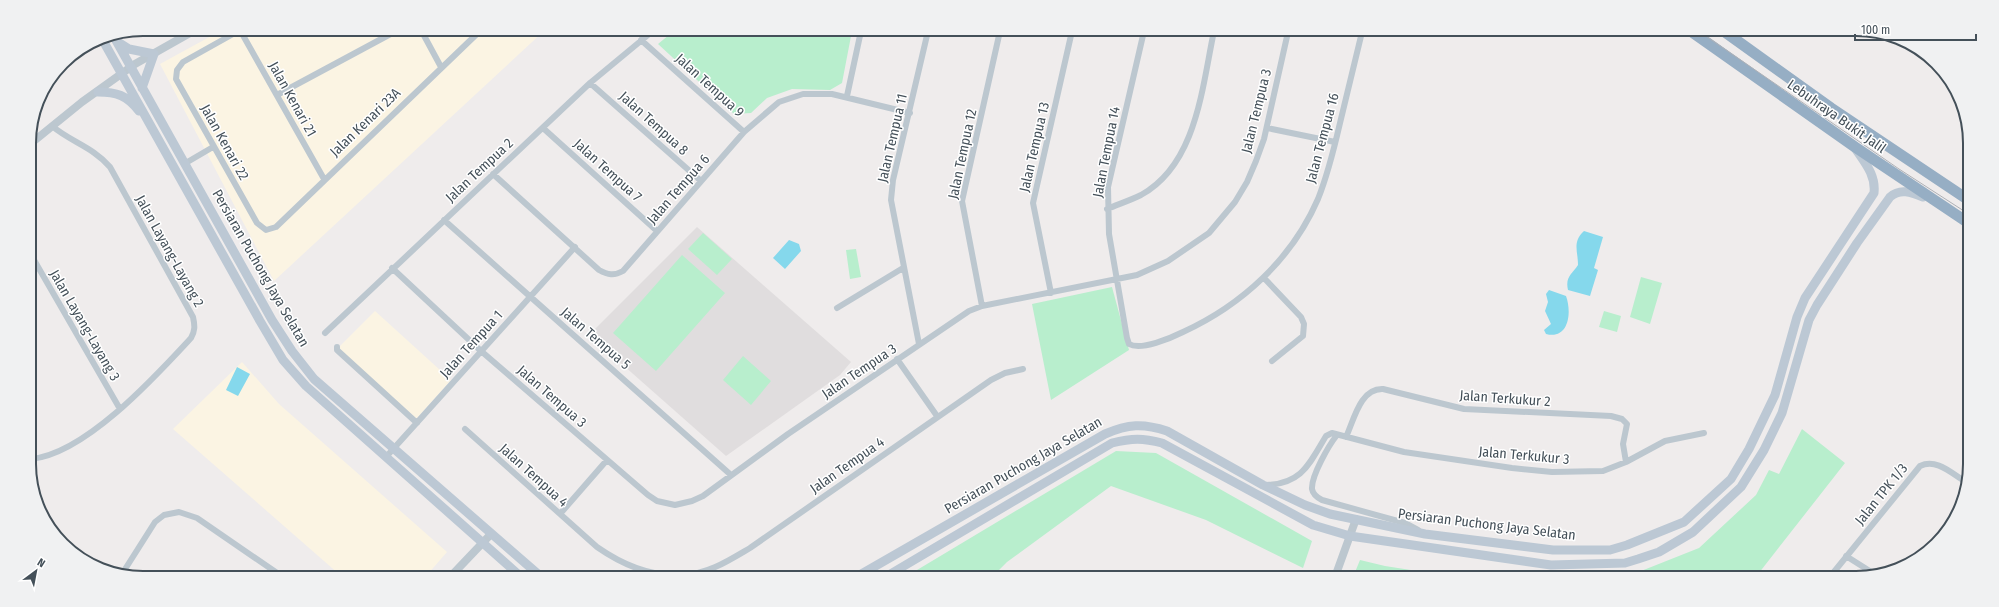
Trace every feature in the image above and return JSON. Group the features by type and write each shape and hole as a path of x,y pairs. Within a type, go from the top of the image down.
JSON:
{"highway":[{"name":"Lebuhraya Bukit Jalil","path":"1698,36 1855,147 1963,219"},
{"name":"Lebuhraya Bukit Jalil","path":"1731,36 1831,108 1963,196"}],"main road":[{"name":"Persiaran Puchong Jaya Selatan","path":"116,40 184,164 292,352 314,379 534,571"},
{"path":"117,40 129,49 154,54 142,88"},
{"name":"Persiaran Puchong Jaya Selatan","path":"105,44 283,360 306,386 482,544 514,571"},
{"path":"98,92 114,92 127,98 160,140"},
{"name":"Persiaran Puchong Jaya Selatan","path":"867,571 1098,438 1118,429 1134,425 1151,425 1167,431 1263,485 1305,506 1330,514 1425,534 1553,550 1610,550 1647,538 1684,522 1731,479 1749,449 1775,394 1797,317 1805,298 1813,283 1874,193 1875,185 1872,174 1855,147"},
{"name":"Persiaran Puchong Jaya Selatan","path":"895,571 1112,443 1130,438 1147,439 1162,443 1313,525 1350,536 1551,565 1625,563 1659,552 1693,532 1741,487 1757,460 1787,398 1809,320 1824,293 1883,204 1894,193 1904,191 1913,192 1940,205"},
{"path":"1846,236 1857,243"}],"street":[{"path":"36,139 130,67 185,36"},
{"name":"Jalan Kenari 22","path":"230,36 182,62 177,70 176,80 257,223 266,230"},
{"name":"Jalan Kenari 21","path":"244,36 324,179"},
{"path":"277,95 387,36"},
{"path":"424,36 441,67"},
{"name":"Jalan Kenari 23A","path":"266,230 276,227 474,36"},
{"name":"Jalan Tempua 2","path":"325,333 392,268 590,83 646,36"},
{"path":"847,96 860,36"},
{"name":"Jalan Tempua 11","path":"919,344 891,200 893,180 927,36"},
{"name":"Jalan Tempua 12","path":"982,306 962,201 999,36"},
{"name":"Jalan Tempua 13","path":"1051,292 1033,203 1071,36"},
{"name":"Jalan Tempua 14","path":"1117,279 1109,234 1107,209 1108,187 1143,36"},
{"path":"1107,209 1142,194 1159,182 1185,148 1193,131 1213,36"},
{"name":"Jalan Tempua 3","path":"392,268 481,351 648,495 657,501 667,504 675,505 692,501 703,496 962,315 982,306 1137,275 1168,261 1209,233 1235,202 1247,182 1267,128 1287,36"},
{"name":"Jalan Tempua 16","path":"1117,279 1129,344 1140,347 1174,336 1209,321 1246,294 1264,278 1288,249 1307,221 1318,200 1328,172 1361,36"},
{"name":"Jalan Tempua 9","path":"641,40 744,132"},
{"name":"Jalan Tempua 8","path":"590,83 701,181"},
{"name":"Jalan Tempua 6","path":"493,174 599,270 611,275 623,271 744,132 768,110 790,97 816,93 847,96 910,113"},
{"name":"Jalan Layang-Layang 2","path":"36,458 69,447 120,409 157,375 191,338 194,331 193,317 110,167 95,151 65,137 52,126"},
{"name":"Jalan Tempua 7","path":"543,128 657,231"},
{"path":"1267,128 1335,142"},
{"path":"184,164 213,147"},
{"name":"Jalan Tempua 5","path":"444,220 732,475"},
{"name":"Jalan Tempua 1","path":"386,457 575,247"},
{"name":"Jalan Layang-Layang 3","path":"36,263 120,409"},
{"path":"837,308 903,268"},
{"path":"1264,278 1301,317 1304,324 1303,336 1272,361"},
{"path":"337,347 337,350 417,423"},
{"path":"897,359 937,416"},
{"name":"Jalan Tempua 4","path":"706,571 723,564 750,548 990,380 1005,373 1023,369"},
{"name":"Jalan Terkukur 2","path":"1346,437 1363,397 1376,389 1383,389 1464,409 1611,416 1622,419 1627,424 1622,444 1626,462"},
{"name":"Jalan Tempua 4","path":"465,429 560,514 610,556 644,571"},
{"path":"1263,485 1277,484 1295,479 1305,471 1326,436 1332,433 1337,435 1330,443 1315,475 1312,489 1316,496 1322,500 1405,522 1425,534"},
{"name":"Jalan Terkukur 3","path":"1337,435 1404,452 1539,471 1603,471 1626,462 1665,441 1704,433"},
{"path":"560,514 607,460"},
{"name":"Jalan TPK 1/3","path":"1834,571 1920,466 1926,463 1933,463 1962,480"},
{"path":"125,569 154,522 164,514 179,512 198,518 276,571"},
{"path":"1337,571 1356,519"},
{"path":"456,571 491,534"},
{"path":"1846,556 1868,570"}],"shaded area":[{"path":"211,36 539,36 274,281 160,64"},
{"path":"697,227 851,362 840,375 726,456 589,335"},
{"path":"375,311 451,380 416,419 339,349 339,347"},
{"path":"242,362 279,404 447,552 430,571 335,571 173,429"}],"green space":[{"path":"668,36 851,36 842,83 830,90 792,89 767,98 751,113 734,114 658,44"},
{"path":"703,233 732,259 717,275 688,249"},
{"path":"856,249 861,277 850,279 846,250"},
{"path":"682,255 725,293 656,371 613,333"},
{"path":"1641,277 1662,283 1650,324 1630,317"},
{"path":"1112,287 1129,350 1051,400 1032,304"},
{"path":"1604,311 1621,316 1617,332 1599,327"},
{"path":"743,356 771,381 751,405 723,380"},
{"path":"1802,429 1845,463 1760,571 1641,571 1699,548 1756,495 1769,470 1779,474"},
{"path":"1116,451 1156,453 1312,541 1303,568 1206,520 1111,486 1007,562 998,571 915,571"},
{"path":"1360,560 1417,571 1355,571"}],"water":[{"path":"1584,231 1603,237 1594,268 1598,270 1590,296 1568,290 1567,286 1568,279 1578,265 1576,247 1580,235"},
{"path":"789,240 799,244 801,251 785,269 773,258"},
{"path":"1549,290 1566,296 1569,310 1567,323 1564,329 1560,333 1554,335 1546,334 1544,330 1551,324 1545,311 1548,302 1546,294"},
{"path":"237,367 250,374 238,396 226,390"}],"tram line":[{"path":"1706,36 1899,169 1963,210"}]}
